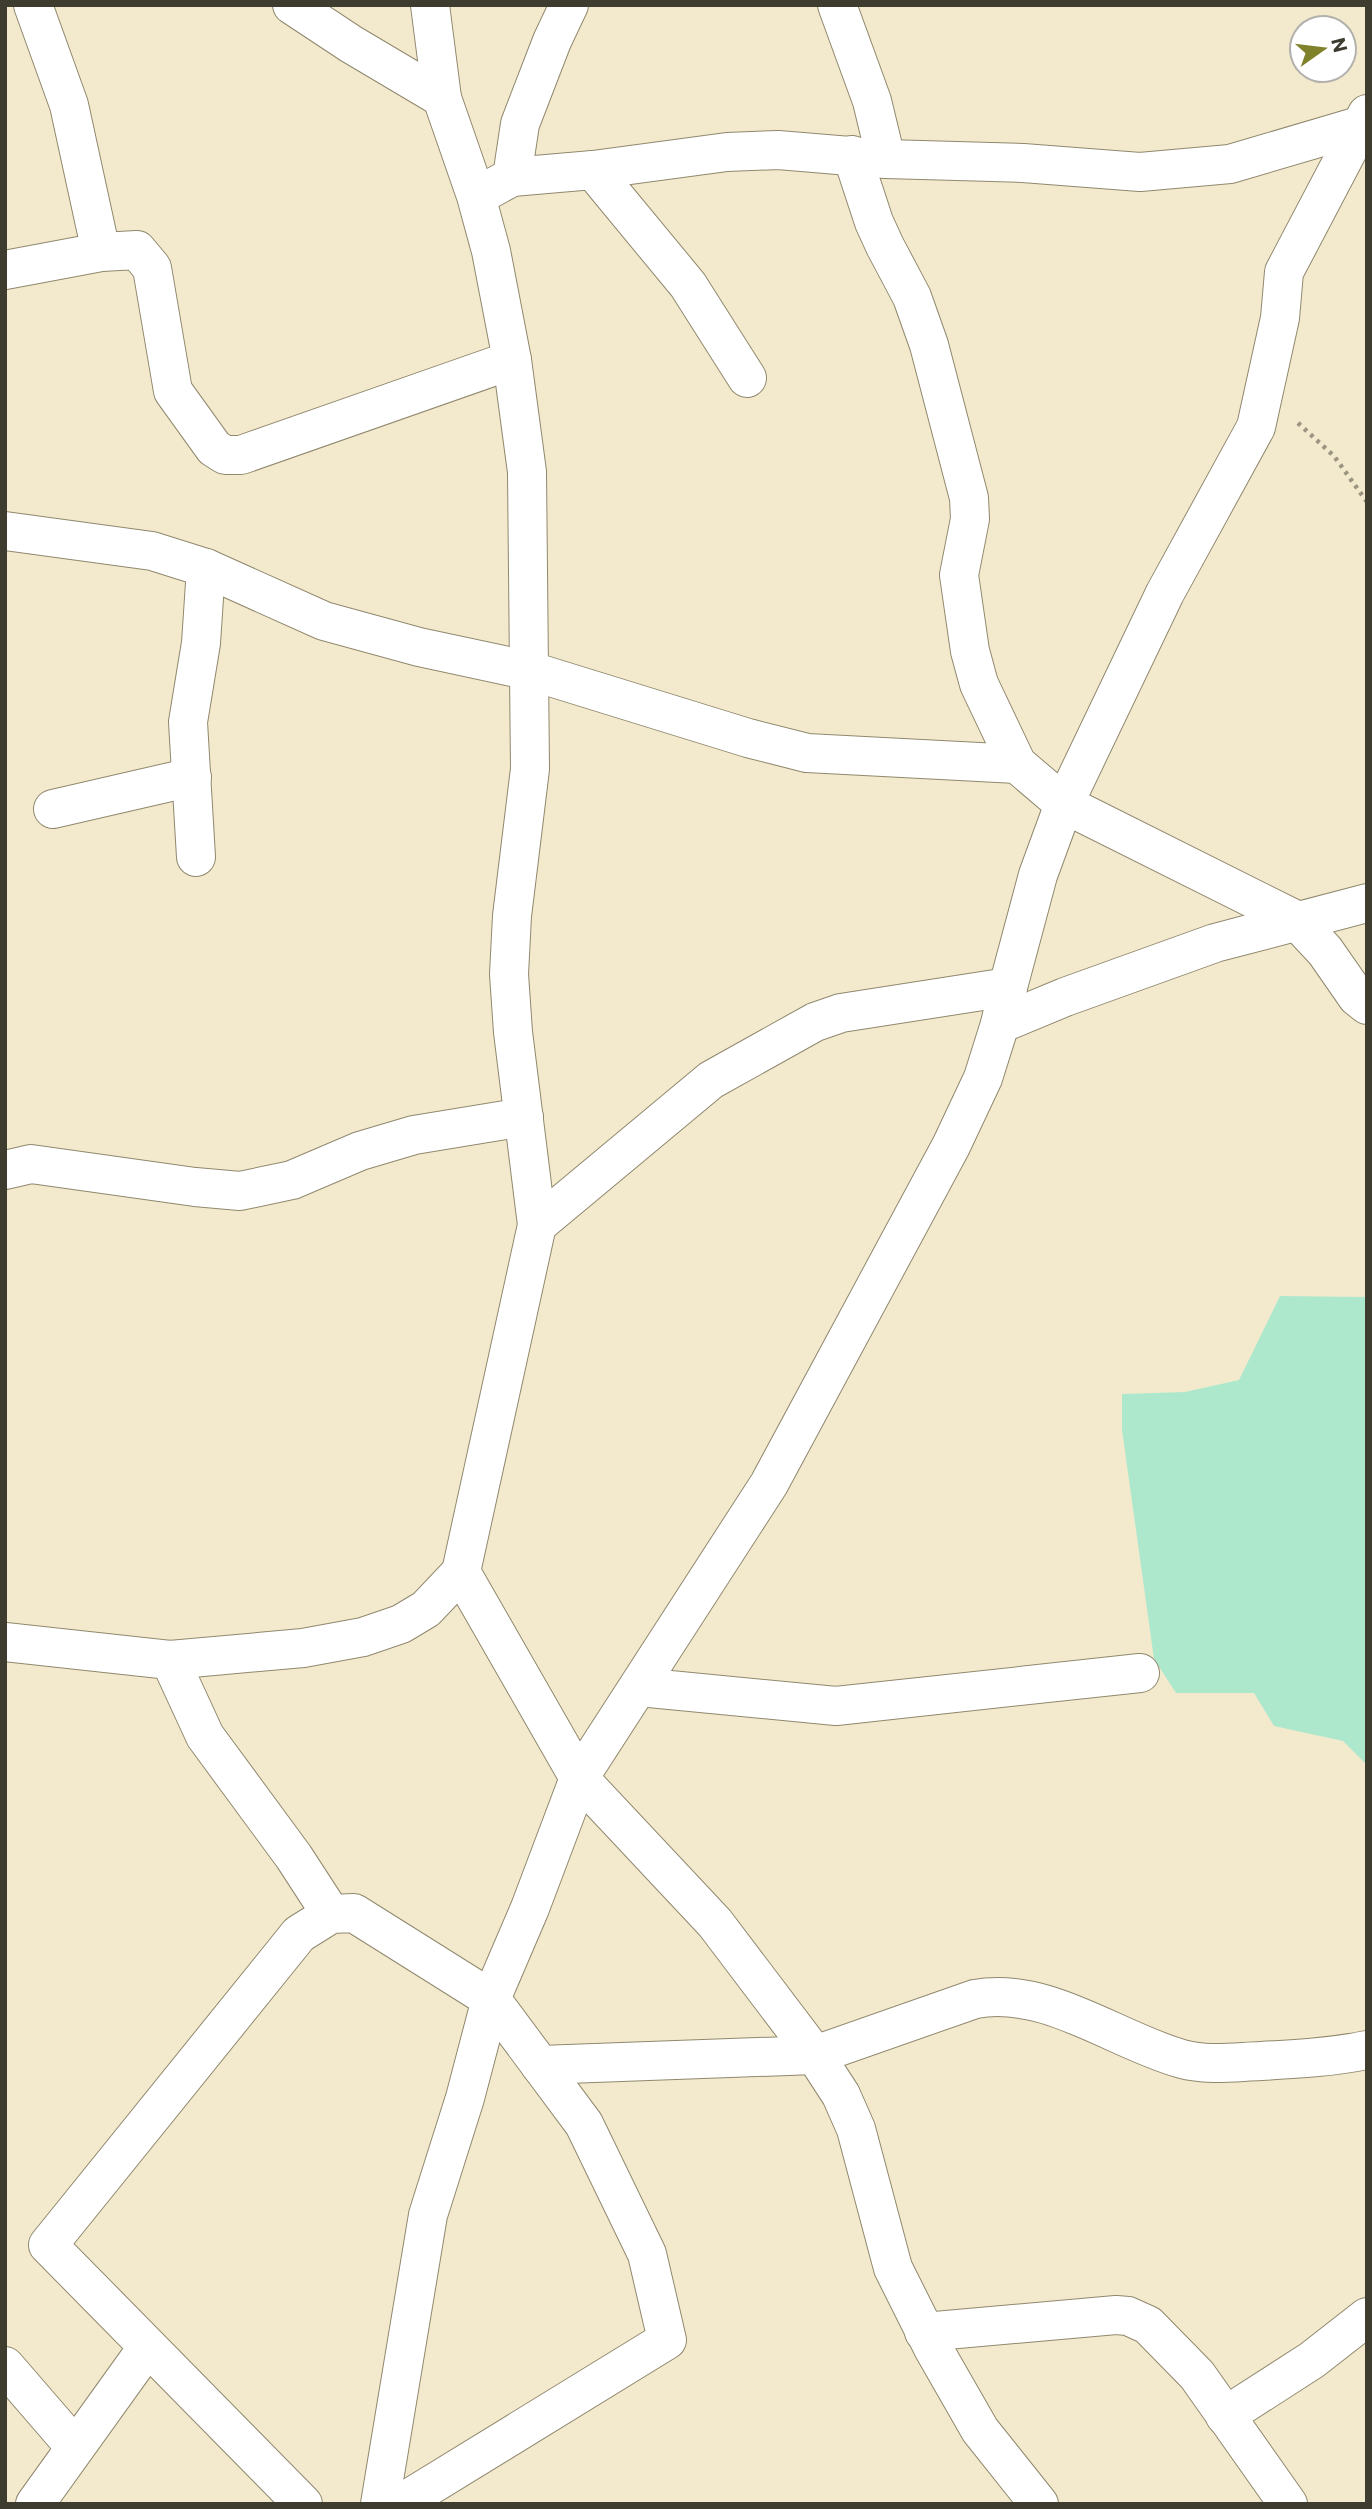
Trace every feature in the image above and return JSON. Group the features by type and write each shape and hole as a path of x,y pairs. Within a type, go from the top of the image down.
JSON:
{"street":[{"path":"33,5 69,105 101,252"},
{"path":"292,5 442,98"},
{"path":"5,1642 170,1660 303,1648 363,1637 417,1617 461,1572 537,1225 509,974 512,916 530,769 531,671 527,472 512,360 491,251 476,196 442,98 430,5"},
{"path":"512,177 520,124 569,5"},
{"path":"837,5 872,101 869,157 874,222 912,297 929,345 969,498 970,519 959,575 970,651 979,684 1017,764 1064,804 1296,920 1325,951 1357,997 1367,1005"},
{"path":"476,196 512,177 593,170 727,152 778,150 1140,172 1230,164 1363,120"},
{"path":"380,2504 428,2216 465,2098 491,1999 530,1908 579,1778 769,1484 951,1146 983,1078 1000,1024 1007,987 1038,875 1064,804 1166,593 1256,426 1280,318 1284,272 1363,120"},
{"path":"593,170 688,285 747,378"},
{"path":"5,270 101,252 137,250 152,268 173,391 214,448 225,455 241,455 512,360"},
{"path":"5,531 152,551 206,568 324,621 394,641 531,671 748,738 807,753 1017,764"},
{"path":"196,857 188,722 201,643 206,568"},
{"path":"53,809 192,777"},
{"path":"1000,1024 1065,997 1215,943 1367,903"},
{"path":"537,1225 711,1080 815,1022 841,1013 1007,987"},
{"path":"5,1170 31,1164 240,1191 292,1180 360,1151 414,1135 524,1117"},
{"path":"461,1572 579,1778 715,1923 815,2055 850,2112 893,2268 924,2332 980,2430 1039,2504"},
{"path":"170,1660 205,1735 294,1857 331,1914"},
{"path":"639,1687 836,1706 1140,1673"},
{"path":"303,2504 48,2245 299,1934 331,1914 355,1913 491,1999 584,2124 647,2254 667,2340 400,2504"},
{"path":"540,2065 815,2055 975,1999 997,1996 1052,2007 1182,2059 1212,2064 1356,2059"},
{"path":"924,2332 1128,2316 1148,2325 1198,2375 1288,2504"},
{"path":"1225,2416 1312,2360 1367,2317"},
{"path":"43,2500 75,2446 148,2348"},
{"path":"5,2366 75,2446"}],"path":[{"path":"1264,392 1334,456 1367,502"}],"green space":[{"path":"1280,1296 1367,1297 1367,1765 1343,1741 1274,1726 1254,1693 1176,1693 1154,1659 1122,1430 1122,1394 1185,1392 1239,1380"}]}
